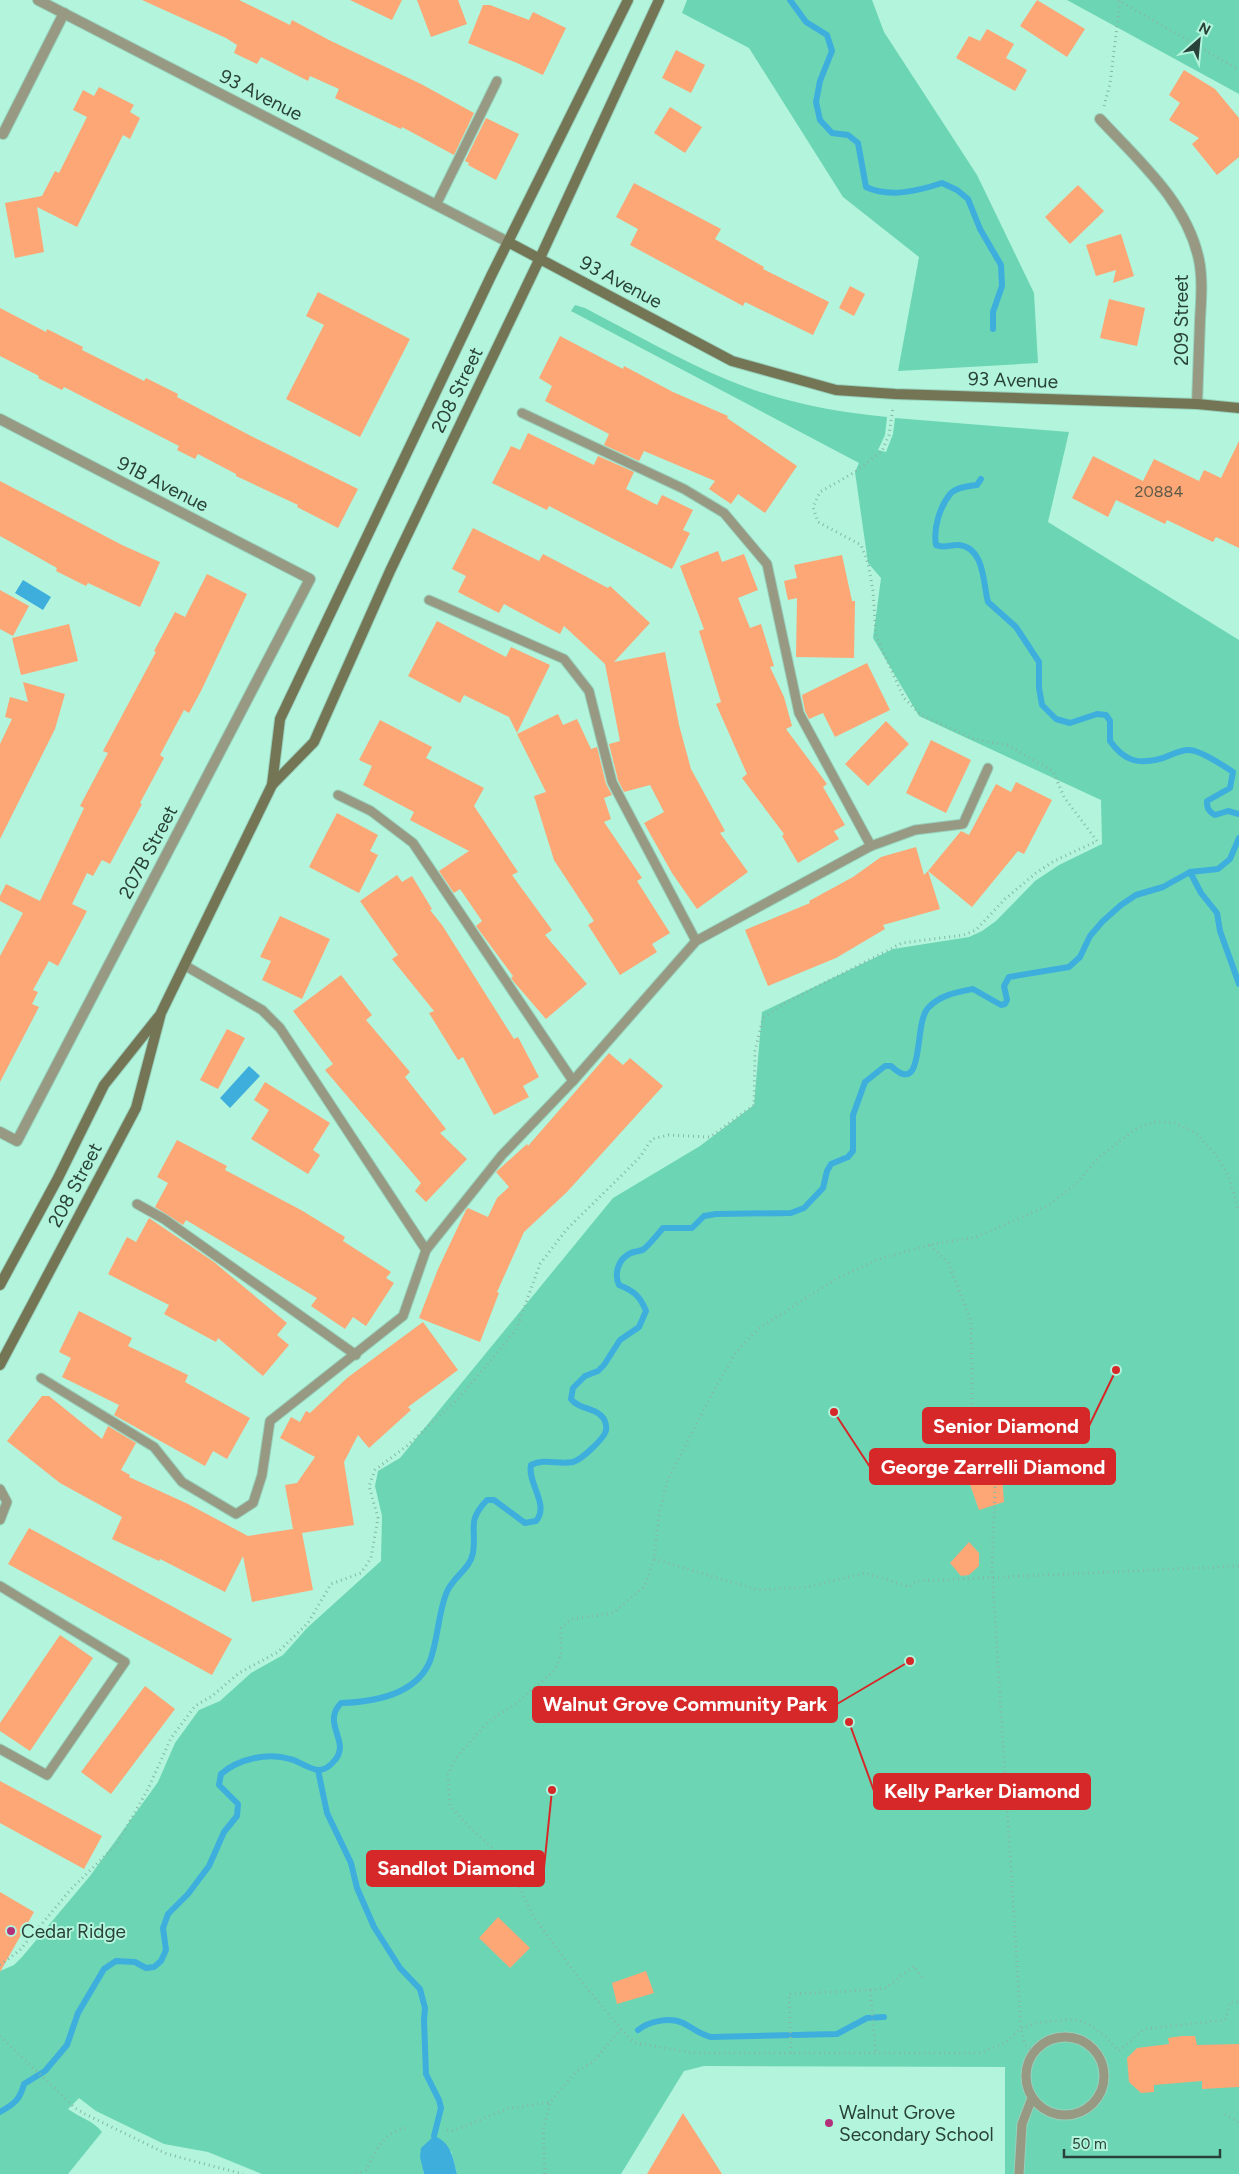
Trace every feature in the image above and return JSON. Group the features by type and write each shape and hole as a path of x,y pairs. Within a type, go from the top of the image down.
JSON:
{"main road":[{"name":"208 Street","path":"272,785 280,719 508,242 628,0"},
{"name":"208 Street","path":"0,1365 136,1108 161,1013 272,785 314,742 390,571 540,258 658,0"},
{"name":"93 Avenue","path":"508,242 732,361 836,390 895,394 1197,404 1239,408"},
{"name":"208 Street","path":"0,1285 58,1178 104,1085 161,1013"}],"street":[{"name":"93 Avenue","path":"38,0 508,242"},
{"path":"3,134 64,13"},
{"name":"209 Street","path":"1100,118 1157,180 1176,205 1189,232 1199,260 1201,288 1197,404"},
{"name":"91B Avenue","path":"0,419 310,579"},
{"name":"207B Street","path":"0,1132 17,1141 310,579"}],"lane":[{"path":"436,205 497,81"},
{"path":"522,413 684,489 724,513 767,564 799,713 871,846"},
{"path":"429,600 564,659 589,691 612,782 696,941"},
{"path":"41,1378 154,1447 182,1482 236,1514 253,1503 262,1474 270,1421 403,1316 426,1250 502,1155 573,1081 696,941 871,846 915,830 963,824 988,768"},
{"path":"338,795 372,811 413,843 573,1081"},
{"path":"184,965 262,1010 280,1028 426,1250"},
{"path":"137,1204 164,1219 356,1355"},
{"path":"0,1489 7,1502 0,1520"},
{"path":"0,1586 125,1662 47,1775 0,1748"},
{"path":"1067,2037 1079,2040 1090,2047 1098,2056 1104,2080 1101,2092 1094,2102 1084,2110 1073,2114 1050,2113 1040,2107 1032,2098 1026,2076 1028,2063 1034,2052 1043,2044 1054,2039 1067,2037"},
{"path":"1020,2174 1022,2124 1032,2098"}],"path":[{"path":"1100,118 1110,84 1119,1 1239,70"},
{"path":"0,1965 20,1950 71,1889 117,1844 148,1789 171,1738 195,1706 212,1696 239,1673 278,1652 308,1623 331,1584 361,1573 371,1558 378,1518 369,1486 372,1473 377,1467 408,1445 458,1398 516,1330 540,1264 566,1230 640,1157 652,1139 670,1135 710,1137 754,1105 754,1051 763,1018 787,1002 902,942 964,935 976,930 1005,899 1036,873 1054,861 1097,841 1064,797 1053,771 1007,745 974,739 921,715 904,698 876,636 868,563 861,545 818,522 813,507 820,492 855,472 882,451 889,435 895,394"},
{"path":"1239,1211 1229,1177 1216,1155 1196,1134 1175,1123 1155,1122 1136,1128 1099,1157 1076,1184 1047,1206 976,1237 928,1245 876,1260 834,1280 758,1329 736,1352 668,1480 659,1514 654,1559 645,1586 612,1613 571,1619 561,1628 561,1655 555,1670 517,1703 489,1721 455,1759 448,1775 450,1806 470,1828 506,1860 534,1917 581,1981 621,2030 635,2044 694,2053 981,2052 1006,2042 1021,2028 1036,2022 1074,2019 1090,2025 1106,2037 1119,2051 1144,2028 1226,2020 1230,2002 1239,2002"},
{"path":"928,1245 948,1262 971,1321 973,1451 995,1487 993,1578 1021,2028 1025,2045 1034,2052"},
{"path":"654,1559 758,1590 807,1587 866,1573 910,1587 916,1581 1239,1566"},
{"path":"791,2053 789,1994 886,1988 914,1966 923,1979"},
{"path":"870,1990 876,2053"},
{"path":"545,2174 543,2131 550,2102 577,2071 593,2062 621,2030"},
{"path":"0,2036 75,2108 167,2154 244,2174"},
{"path":"446,2130 453,2131 506,2109 550,2102"},
{"path":"1225,2114 1238,2122 1239,2126"},
{"path":"356,2174 366,2170 378,2146 388,2136 399,2128 408,2128"}],"green space":[{"path":"687,0 872,0 884,32 977,175 1034,293 1038,363 898,371 919,257 843,197 749,48 682,13"},
{"path":"1067,0 1239,0 1239,94"},
{"path":"575,305 585,308 692,364 766,394 846,412 887,417 885,435 878,450 886,452 893,434 895,418 1069,432 1048,522 1239,640 1239,2174 1005,2174 1005,2067 704,2066 684,2071 621,2174 457,2174 451,2151 423,2171 424,2174 262,2174 208,2152 164,2144 96,2111 79,2098 68,2109 91,2122 102,2132 68,2174 0,2174 0,1971 14,1965 22,1957 90,1876 158,1782 175,1743 199,1710 220,1701 251,1673 283,1655 307,1628 381,1561 382,1516 375,1486 378,1471 400,1458 613,1198 700,1146 754,1105 762,1012 893,949 969,937 982,931 996,921 1035,881 1059,865 1102,844 1101,800 919,716 873,638 881,578 868,563 855,472 859,463 571,311"}],"water":[{"path":"23,580 51,597 43,610 15,593"},
{"path":"249,1066 260,1076 230,1108 220,1098"},
{"path":"434,2136 448,2146 457,2174 424,2174 420,2157 421,2148"}],"building":[{"path":"142,0 239,0 290,25 292,20 421,84 474,113 454,155 402,127 401,129 335,98 339,89 310,76 308,81 261,57 257,64 234,53 237,45 226,38"},
{"path":"350,0 402,0 392,20"},
{"path":"417,0 458,0 467,24 431,37"},
{"path":"1037,0 1085,29 1067,57 1020,26"},
{"path":"483,5 490,5 529,20 533,12 566,28 543,75 468,43"},
{"path":"987,29 1014,44 1006,58 1027,70 1015,91 956,58 969,36 980,41"},
{"path":"676,50 705,65 691,93 662,78"},
{"path":"1184,70 1215,89 1239,118 1239,157 1217,175 1192,144 1199,138 1169,120 1180,103 1169,95"},
{"path":"99,87 134,105 130,112 140,118 130,139 123,135 77,227 37,207 44,252 15,258 5,203 42,196 55,171 59,173 87,117 73,110 83,90 94,96"},
{"path":"670,107 702,127 685,153 654,133"},
{"path":"486,118 519,134 496,180 468,165 469,163 465,161"},
{"path":"634,183 721,229 715,239 764,267 763,269 829,302 813,335 745,302 743,306 630,245 638,229 616,217"},
{"path":"1078,185 1104,211 1070,244 1045,217"},
{"path":"1121,234 1134,276 1113,283 1116,270 1096,276 1086,245"},
{"path":"850,286 865,294 854,316 839,308"},
{"path":"318,292 410,339 360,437 286,399 324,325 306,316"},
{"path":"1109,299 1145,308 1137,346 1100,338"},
{"path":"0,308 46,332 47,329 83,347 82,350 144,381 146,378 178,394 177,397 358,489 338,528 297,507 298,505 236,476 236,474 198,454 195,459 177,450 179,446 64,387 62,390 38,378 39,376 0,356"},
{"path":"560,336 623,369 624,366 673,392 728,416 727,418 797,466 765,513 738,494 731,504 709,489 715,481 644,451 639,461 604,445 609,434 545,401 552,386 539,378"},
{"path":"528,433 594,465 598,456 634,472 626,489 657,505 662,495 693,510 683,530 690,533 672,569 549,506 547,510 492,483 511,446 520,450"},
{"path":"1239,441 1239,548 1216,537 1213,542 1167,520 1165,524 1116,500 1108,517 1072,498 1093,456 1143,481 1154,459 1199,481 1204,470 1221,478"},
{"path":"0,481 122,545 160,562 140,607 88,583 86,586 56,571 57,568 0,536"},
{"path":"473,528 539,561 543,554 608,588 610,586 650,623 614,662 665,652 679,725 691,769 725,831 720,833 748,872 697,909 672,873 644,823 664,812 650,785 624,792 618,780 609,744 620,741 605,664 564,626 560,634 504,604 499,613 458,592 466,576 452,569"},
{"path":"718,551 722,562 744,554 758,590 738,598 750,628 761,624 774,666 770,667 784,697 792,726 786,729 827,784 823,787 845,825 834,831 839,839 798,863 782,836 784,834 742,778 747,774 716,704 721,702 699,631 704,629 680,566"},
{"path":"842,555 852,601 855,601 854,658 796,657 797,598 788,600 784,581 797,578 794,565"},
{"path":"207,574 247,594 201,691 189,713 184,710 160,755 164,758 110,864 102,860 93,876 87,873 72,904 87,911 58,966 49,961 33,990 38,992 32,1004 39,1007 0,1082 0,956 23,913 0,901 0,896 6,884 40,901 84,808 80,806 108,753 103,751 156,652 154,651 175,612 185,617"},
{"path":"0,590 29,606 13,636 0,629"},
{"path":"437,621 506,657 511,647 550,665 517,733 509,717 464,695 460,703 408,676"},
{"path":"69,624 78,661 21,675 12,638"},
{"path":"867,663 890,710 835,737 823,713 809,719 805,711 802,695"},
{"path":"23,682 65,694 55,729 0,839 0,744 12,719 5,717 10,697 28,702"},
{"path":"558,714 563,725 577,719 591,749 597,747 606,784 612,795 604,798 611,819 604,822 642,878 637,881 670,933 652,944 657,952 620,975 588,925 594,921 554,860 534,796 546,792 517,734"},
{"path":"380,720 432,747 426,758 484,788 474,806 518,872 512,875 552,930 545,935 587,984 546,1019 514,982 511,978 513,976 476,926 482,921 460,889 454,893 439,871 469,851 410,820 414,812 363,785 372,766 359,760"},
{"path":"886,721 909,744 868,786 845,764"},
{"path":"931,740 971,760 946,813 906,793"},
{"path":"1016,782 1052,800 1024,854 1018,851 972,907 928,871 961,831 969,835 996,784 1011,792"},
{"path":"337,813 378,835 370,851 378,855 359,893 309,867"},
{"path":"916,847 924,875 928,871 940,909 883,925 885,929 836,958 768,986 745,930 810,903 809,901 853,877 881,857"},
{"path":"397,875 402,882 412,876 432,909 430,910 442,925 514,1039 518,1037 539,1077 523,1086 529,1097 494,1115 463,1057 458,1060 429,1013 434,1011 392,959 398,955 360,901"},
{"path":"280,916 330,939 302,999 262,980 271,961 260,957"},
{"path":"341,975 372,1015 366,1020 410,1072 405,1077 446,1129 440,1133 467,1159 426,1202 415,1191 421,1183 325,1070 333,1064 293,1011"},
{"path":"227,1029 245,1038 218,1089 200,1080"},
{"path":"609,1053 623,1065 630,1058 663,1086 567,1192 524,1232 497,1292 499,1293 480,1342 419,1318 438,1269 466,1210 468,1208 488,1217 497,1198 509,1187 496,1172 527,1144 528,1146"},
{"path":"265,1082 330,1123 313,1150 320,1155 308,1174 251,1139 269,1110 254,1100"},
{"path":"177,1140 227,1166 225,1170 301,1210 345,1237 343,1241 391,1272 386,1278 394,1283 366,1326 353,1317 345,1329 311,1306 317,1298 186,1220 183,1225 155,1207 168,1183 157,1177"},
{"path":"149,1218 214,1262 287,1323 277,1335 289,1345 263,1376 218,1338 216,1342 164,1314 169,1305 108,1274 127,1237 136,1242"},
{"path":"79,1311 132,1338 128,1346 188,1375 185,1382 250,1418 227,1459 213,1451 205,1466 114,1415 119,1405 62,1377 71,1358 59,1352"},
{"path":"423,1322 458,1370 408,1407 411,1410 369,1448 358,1435 344,1462 354,1525 302,1533 313,1590 252,1602 243,1556 225,1592 160,1559 159,1561 112,1539 122,1517 60,1483 7,1441 42,1396 49,1396 102,1439 108,1426 136,1443 121,1470 130,1475 129,1477 188,1504 248,1536 293,1529 285,1485 297,1483 315,1457 280,1438 291,1417 300,1422 306,1411 310,1413 347,1378"},
{"path":"1002,1476 1004,1502 979,1510 968,1479"},
{"path":"29,1528 232,1639 212,1675 8,1564"},
{"path":"969,1542 979,1553 979,1566 969,1575 961,1576 950,1563"},
{"path":"60,1635 93,1658 30,1751 0,1731 0,1723"},
{"path":"145,1686 175,1709 111,1794 81,1772"},
{"path":"0,1781 102,1836 84,1869 0,1823"},
{"name":"Cedar Ridge","path":"0,1892 34,1912 0,1972"},
{"path":"498,1917 530,1948 510,1968 479,1938"},
{"path":"646,1971 654,1993 617,2004 612,1983"},
{"path":"1195,2036 1197,2045 1239,2044 1239,2087 1202,2089 1202,2081 1154,2085 1154,2092 1141,2093 1129,2082 1127,2058 1137,2048 1169,2044 1168,2038"},
{"path":"683,2113 722,2174 647,2174"}],"waterway":[{"path":"790,0 806,22 827,35 832,51 820,81 816,102 820,120 832,133 848,135 858,143 866,187 894,193 923,189 942,183 957,190 968,199 980,229 1001,265 1002,286 993,312 993,329"},
{"path":"981,479 977,485 956,489 947,498 937,525 936,545 942,547 959,545 968,548 974,553 981,568 988,602 1016,627 1039,662 1039,688 1042,705 1056,719 1070,723 1097,714 1106,715 1110,721 1110,741 1121,754 1133,760 1154,760 1185,750 1194,751 1212,759 1233,772 1230,788 1207,801 1208,809 1215,815 1228,811 1239,814"},
{"path":"0,2112 16,2101 21,2094 24,2084 45,2071 67,2045 78,2013 104,1969 116,1961 135,1962 146,1968 154,1967 161,1961 166,1950 163,1928 168,1914 188,1894 209,1866 224,1832 237,1816 238,1804 219,1785 221,1774 236,1764 254,1758 272,1756 290,1759 316,1770 330,1765 339,1753 340,1746 334,1718 341,1703 366,1701 392,1694 415,1682 423,1673 433,1653 446,1594 452,1583 465,1569 471,1559 474,1544 474,1520 487,1500 494,1500 525,1523 536,1521 540,1515 541,1508 532,1479 531,1465 541,1462 573,1462 587,1453 605,1434 606,1424 601,1415 574,1403 571,1399 573,1388 585,1376 598,1371 604,1365 620,1340 639,1327 646,1311 636,1295 629,1289 619,1285 617,1272 622,1260 631,1253 644,1249 663,1228 692,1228 704,1216 716,1214 791,1213 804,1208 823,1188 827,1171 831,1164 848,1157 853,1151 853,1115 865,1082 885,1066 891,1066 902,1074 909,1073 914,1066 921,1028 928,1008 938,1000 949,995 973,989 1001,1005 1005,1004 1007,1000 1004,986 1009,977 1069,967 1080,957 1090,936 1121,905 1136,895 1163,887 1190,872 1218,869 1230,859 1239,838"},
{"path":"1190,872 1201,893 1217,913 1220,931 1239,984"},
{"path":"318,1770 327,1813 351,1863 357,1888 374,1927 400,1968 420,1989 425,2008 426,2074 441,2108 434,2136"},
{"path":"638,2030 654,2022 672,2020 683,2023 711,2037 837,2034 867,2018 884,2017"}],"place":[{"name":"Senior Diamond","path":"1116,1370"},
{"name":"George Zarrelli Diamond","path":"834,1412"},
{"name":"Walnut Grove Community Park","path":"910,1661"},
{"name":"Kelly Parker Diamond","path":"849,1722"},
{"name":"Sandlot Diamond","path":"552,1790"},
{"name":"Cedar Ridge","path":"11,1931"},
{"name":"Walnut Grove Secondary School","path":"829,2123"}]}
